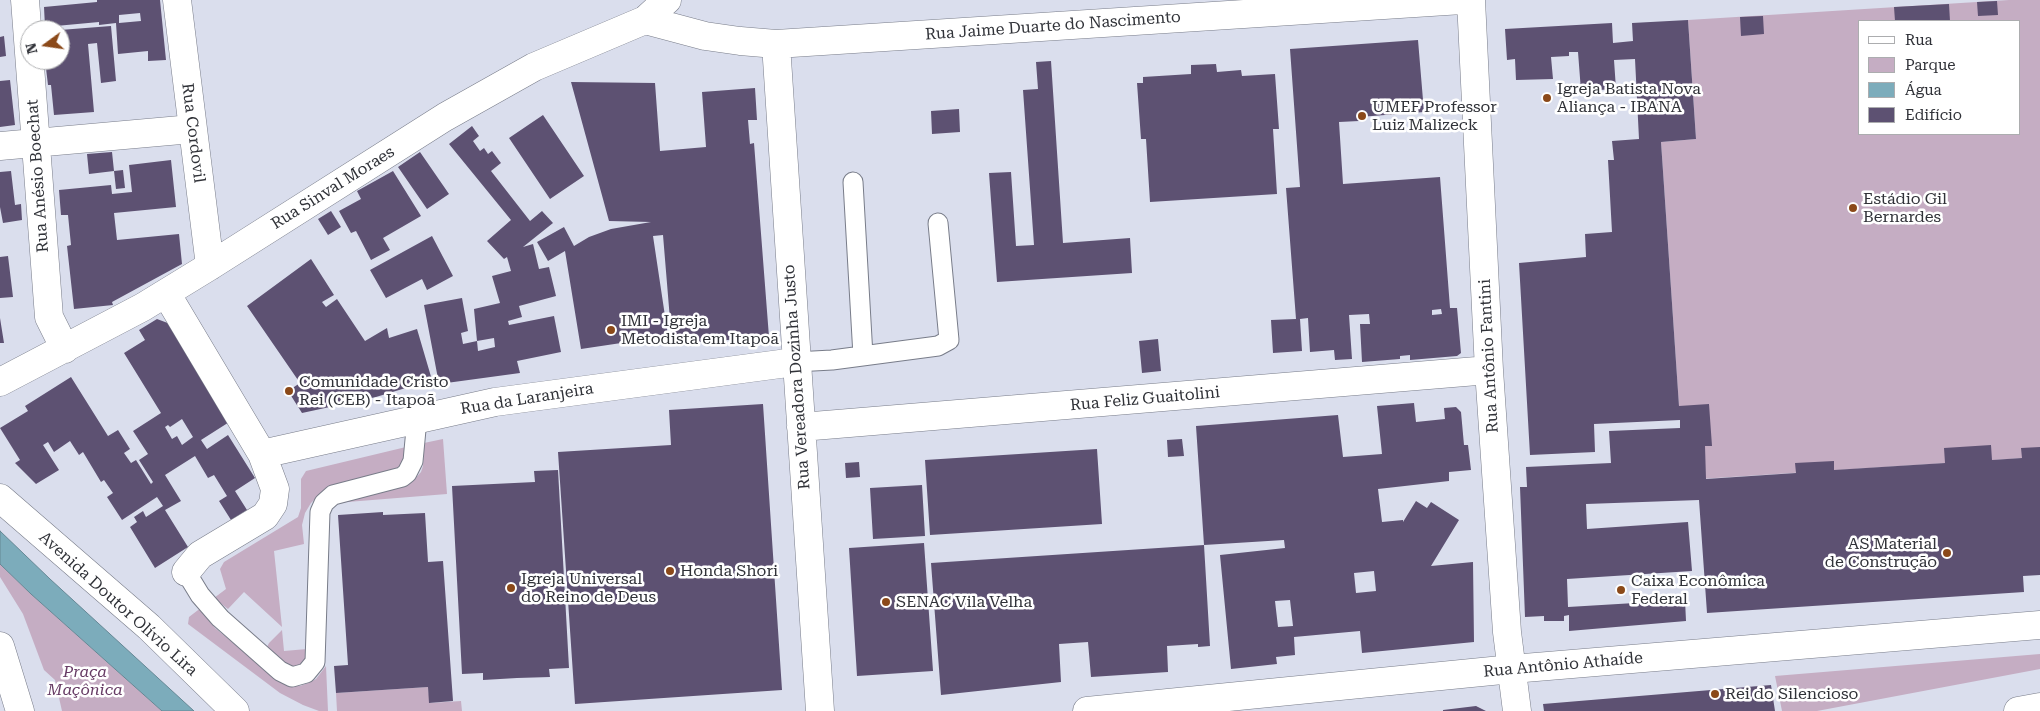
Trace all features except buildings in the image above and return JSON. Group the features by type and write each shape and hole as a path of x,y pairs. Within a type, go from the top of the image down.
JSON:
{"street":[{"name":"Rua Anésio Boechat","path":"25,0 49,317 65,348"},
{"name":"Rua Cordovil","path":"177,0 210,266"},
{"name":"Rua Sinval Moraes","path":"0,382 166,293 445,117 534,67 645,20 667,0"},
{"name":"Rua Jaime Duarte do Nascimento","path":"645,20 705,36 776,44 1462,0"},
{"name":"Rua Antônio Fantini","path":"1471,0 1489,370 1507,622 1518,711"},
{"name":"Rua Vereadora Dozinha Justo","path":"776,44 795,362 820,711"},
{"path":"0,146 192,129"},
{"path":"166,293 262,454 275,489 274,504 265,516 200,555 186,572"},
{"name":"Rua da Laranjeira","path":"262,454 496,402 795,362"},
{"name":"Rua Feliz Guaitolini","path":"801,427 1489,370"},
{"name":"Avenida Doutor Olívio Lira","path":"0,498 149,627 235,711"},
{"name":"Rua Antônio Athaíde","path":"1087,711 1512,669 2040,625"},
{"path":"0,646 7,663 20,711"},
{"path":"204,680 253,711"},
{"path":"2018,711 2040,707"}],"lane":[{"path":"854,182 863,356"},
{"path":"795,362 863,356 938,346 949,340 938,223"},
{"path":"186,572 200,595 220,618 280,671 292,677 306,673 315,662 320,512 324,503 333,495 402,477 407,473 413,461 417,419"}],"green space":[{"name":"Estádio Gil Bernardes","path":"2009,0 2040,0 2040,457 1684,480 1661,142 1696,139 1688,20"},
{"path":"443,439 447,494 335,503 413,481 421,472 423,466 424,443"},
{"path":"406,447 404,462 401,468 321,493 311,503 305,513 302,525 304,544 274,551 282,627 244,592 228,609 214,598 226,589 220,569 224,562 298,517 301,508 301,479 306,471"},
{"name":"Praça Maçônica","path":"0,564 162,711 62,711 55,680 44,670 23,614 0,577"},
{"path":"202,607 215,628 281,682 300,686 316,679 326,666 328,711 319,711 303,705 280,693 188,624 189,617"},
{"path":"282,630 284,651 307,649 308,658 302,667 290,668 267,647"},
{"path":"2040,654 2040,669 1817,711 1782,711 1775,676"},
{"path":"428,687 430,703 461,701 462,711 337,711 336,693"}],"water":[{"path":"0,531 194,711 162,711 31,594 0,564"}],"place":[{"name":"Igreja Batista Nova Aliança - IBANA","path":"1547,98"},
{"name":"UMEF Professor Luiz Malizeck","path":"1362,116"},
{"name":"Estádio Gil Bernardes","path":"1853,208"},
{"name":"IMI - Igreja Metodista em Itapoã","path":"611,330"},
{"name":"Comunidade Cristo Rei (CEB) - Itapoã","path":"289,391"},
{"name":"AS Material de Construção","path":"1947,553"},
{"name":"Honda Shori","path":"670,571"},
{"name":"Igreja Universal do Reino de Deus","path":"511,588"},
{"name":"Caixa Econômica Federal","path":"1621,590"},
{"name":"SENAC Vila Velha","path":"886,602"},
{"name":"Rei do Silencioso","path":"1715,694"}]}
